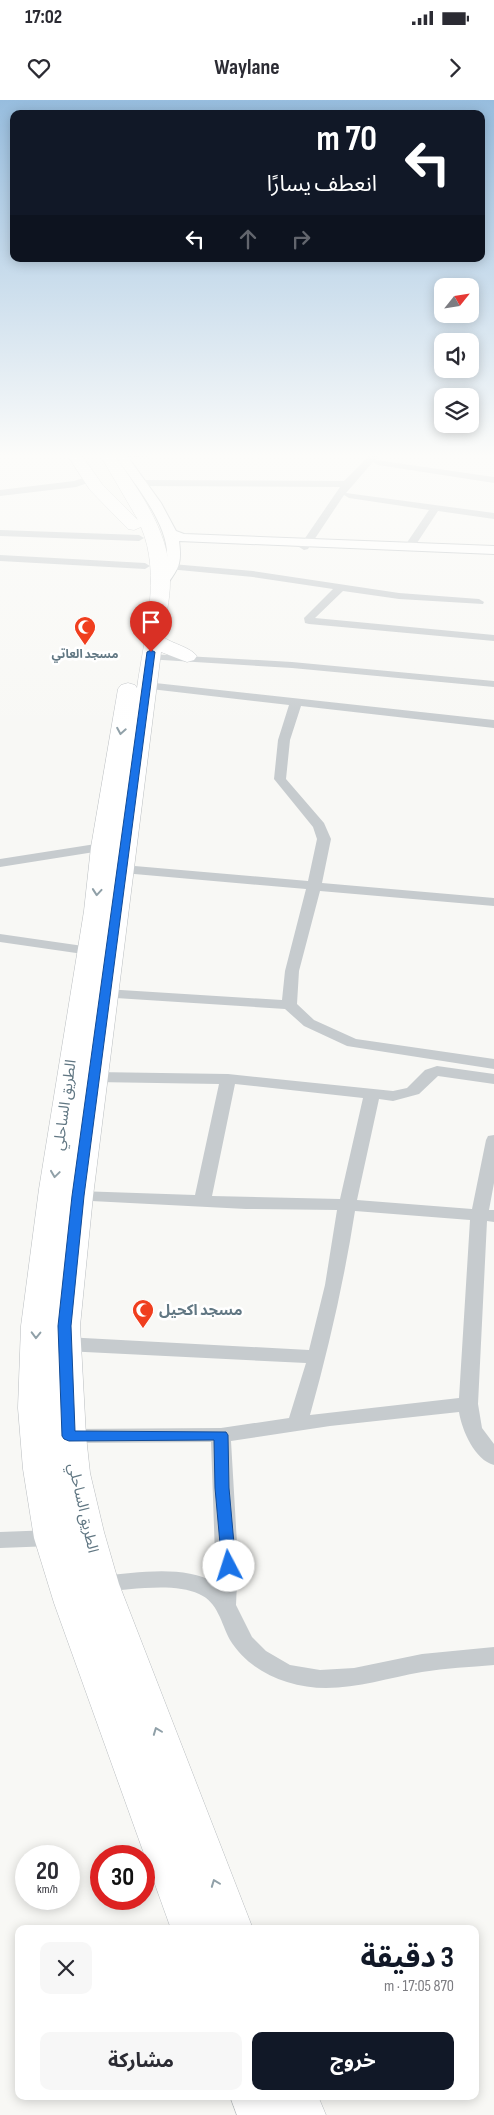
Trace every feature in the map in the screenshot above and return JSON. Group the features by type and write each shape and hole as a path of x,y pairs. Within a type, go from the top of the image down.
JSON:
{"highway":[{"name":"الطريق الساحلي","path":"145,547 159,572 150,661 78,1196 64,1326 69,1436 73,1473 86,1532 101,1584 230,1925"},
{"name":"الطريق الساحلي","path":"156,547 161,563 132,665 102,847 90,952 68,1081 37,1326 35,1408 40,1469 52,1538 72,1603 191,1925"},
{"path":"150,661 165,646 191,658"},
{"path":"150,661 168,662 191,658"},
{"path":"254,2100 260,2115"},
{"path":"297,2100 303,2115"}],"street":[{"path":"159,572 174,559 173,547"},
{"path":"364,547 494,552"},
{"path":"410,547 494,552"},
{"path":"0,558 159,572 253,574 399,596 479,602"},
{"path":"341,587 309,618 309,621 494,638"},
{"path":"191,658 292,665 494,684"},
{"path":"150,661 296,702 494,724"},
{"path":"289,1005 292,971 324,840 319,826 280,779 284,740 296,702"},
{"path":"0,863 102,847"},
{"path":"123,869 494,902"},
{"path":"0,938 90,952"},
{"path":"105,994 289,1005 309,1023 352,1043 494,1064"},
{"path":"95,1078 228,1079 372,1094 404,1094 413,1091 431,1073 437,1071 494,1079"},
{"path":"202,1201 228,1079"},
{"path":"297,1424 317,1357 334,1285 347,1205 372,1094"},
{"path":"494,1140 468,1404 468,1420 475,1436 494,1458"},
{"path":"78,1196 347,1205 486,1216"},
{"path":"65,1344 317,1357"},
{"path":"69,1436 221,1435 468,1404"},
{"path":"221,1435 222,1488 229,1566 226,1603"},
{"path":"0,1540 52,1538"},
{"path":"101,1584 173,1581 194,1583 215,1592 226,1603 244,1642 260,1660 288,1673 315,1680 341,1678 424,1663 494,1656"}],"place":[{"name":"مسجد العاتي","path":"85,646"},
{"name":"مسجد اكحيل","path":"143,1329"}],"route":[{"path":"151,652 78,1196 64,1326 69,1436 221,1435 222,1488 229,1566"}]}
